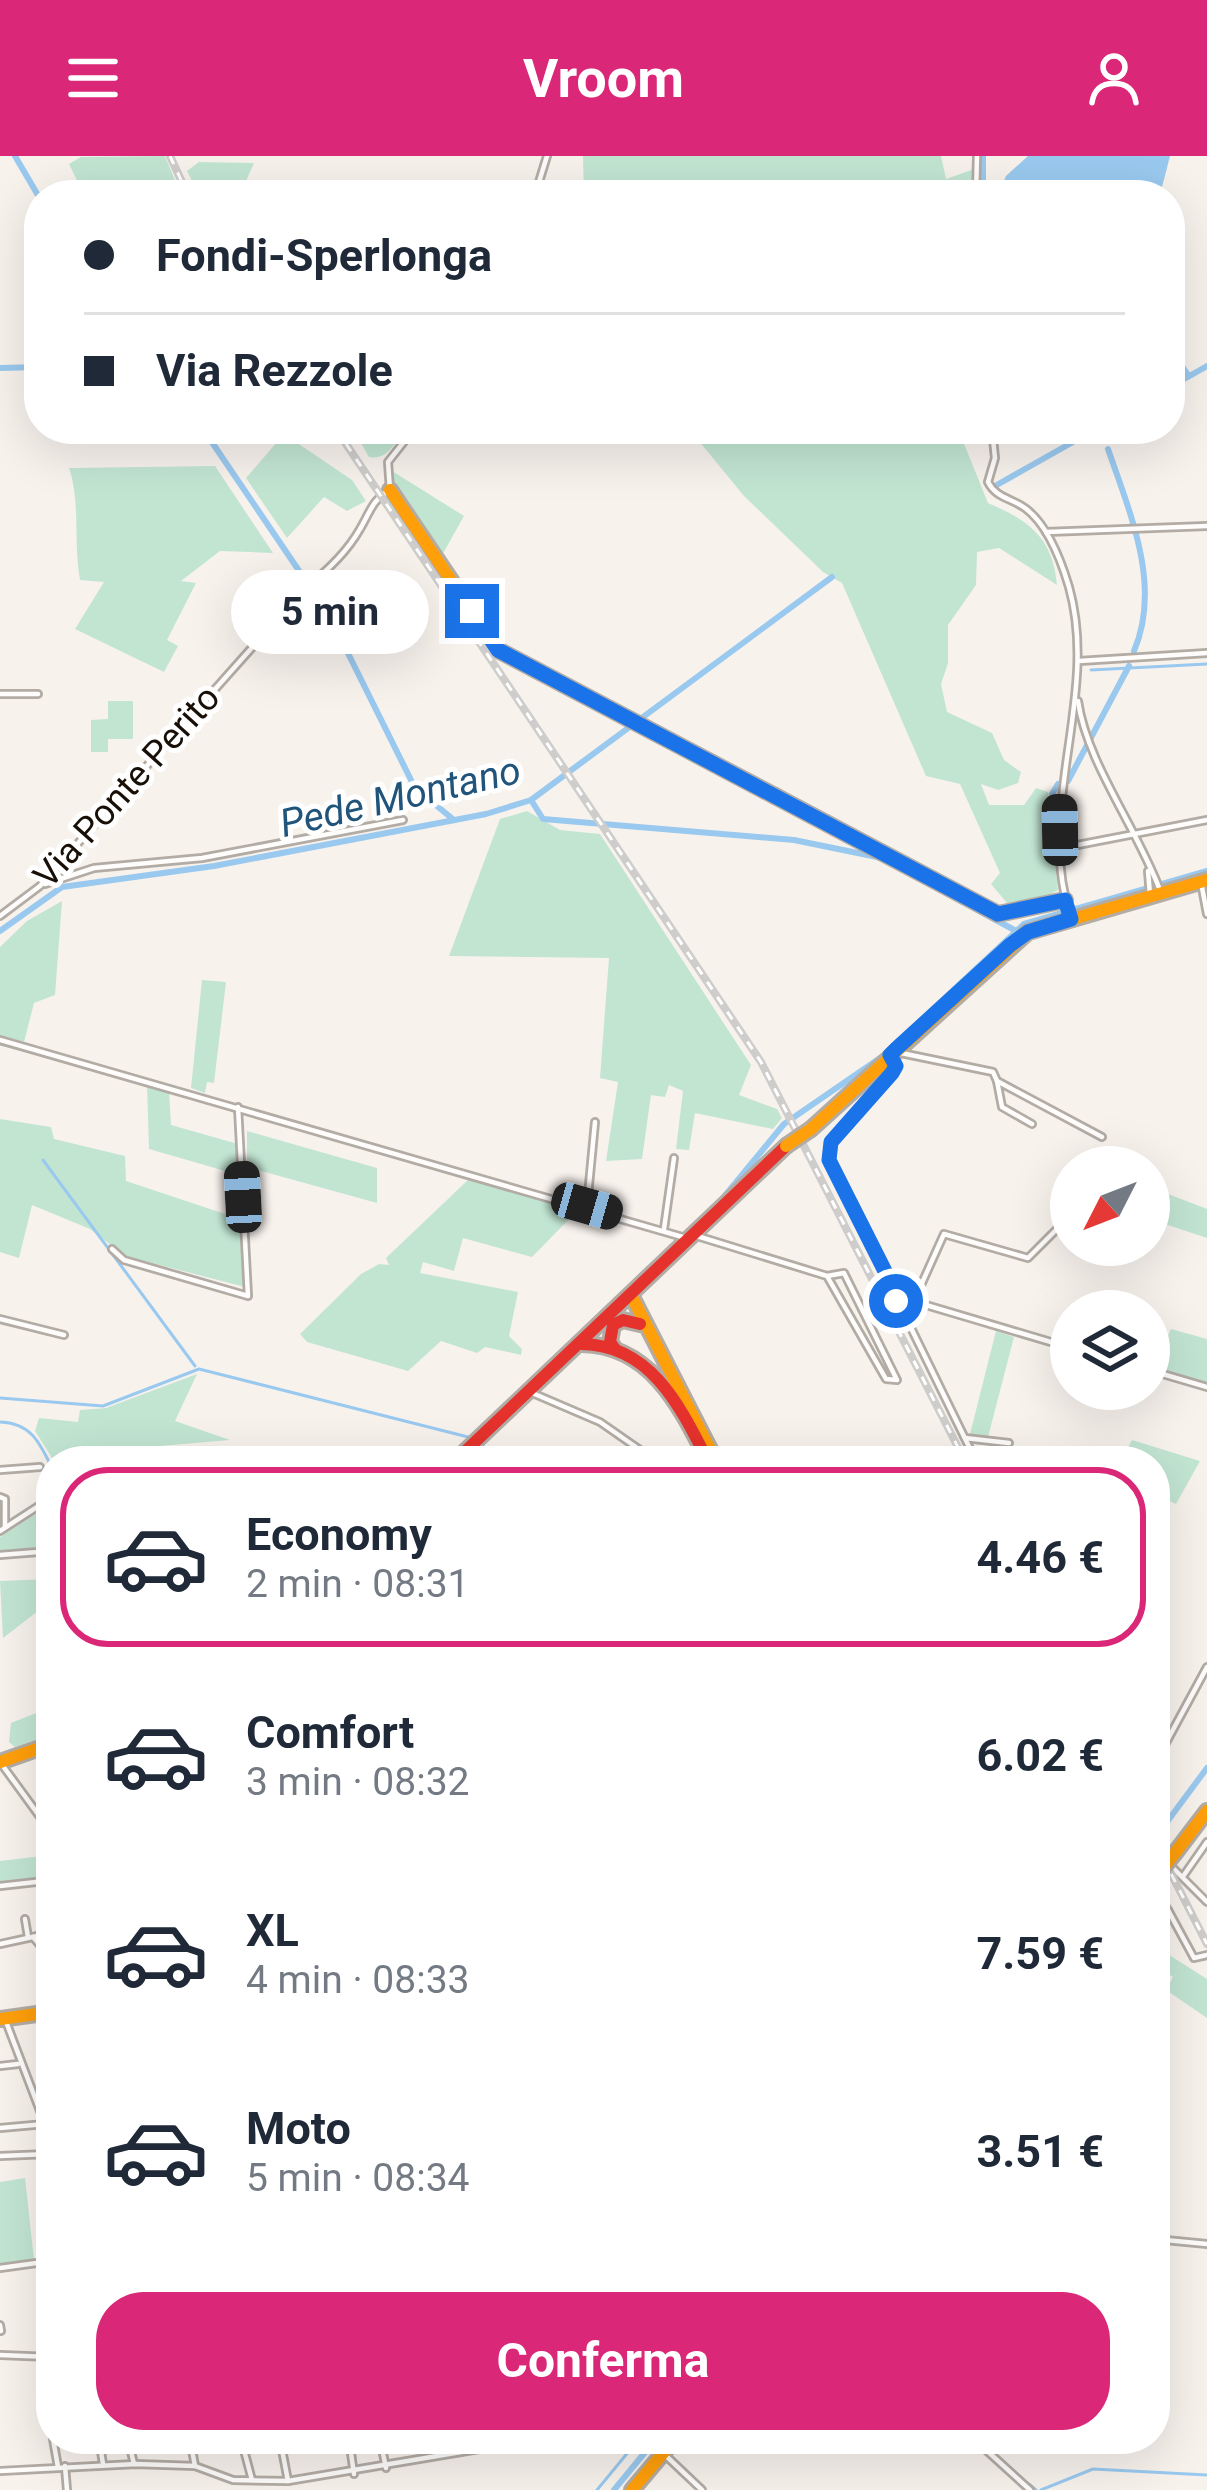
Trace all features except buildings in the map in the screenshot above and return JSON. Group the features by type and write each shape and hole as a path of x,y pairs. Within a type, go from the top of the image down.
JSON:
{"street":[{"name":"Via Ponte Perito","path":"0,916 40,886 360,529 370,503 389,490 388,462 402,444"},
{"path":"993,444 988,482 993,492 1020,504 1046,532 1055,552 1075,611 1078,698 1087,741 1138,835 1154,888"},
{"path":"389,490 498,650 998,914 1068,909 1204,881 1207,914"},
{"path":"1046,532 1063,535 1207,526"},
{"path":"1055,552 1063,535"},
{"path":"1078,661 1207,653"},
{"path":"0,694 38,694"},
{"path":"1068,909 1062,769 1078,698"},
{"path":"40,886 94,868 202,858 403,820"},
{"path":"1062,848 1207,820"},
{"path":"471,1446 786,1146 812,1129 1010,945 1068,909"},
{"path":"0,1040 689,1238 827,1276 844,1273 898,1381 886,1378 848,1305 827,1276"},
{"path":"893,1052 993,1072 1002,1107 1032,1124"},
{"path":"893,1052 896,1066 892,1073 827,1150 969,1446"},
{"path":"997,1081 1102,1137"},
{"path":"112,1249 124,1260 248,1297 238,1107"},
{"path":"587,1206 595,1122"},
{"path":"664,1229 674,1158"},
{"path":"913,1303 944,1234 1028,1258 1050,1236"},
{"path":"632,1296 656,1359 647,1368"},
{"path":"898,1297 1050,1342"},
{"path":"848,1305 856,1301"},
{"path":"618,1310 640,1325 704,1446"},
{"path":"0,1319 64,1336"},
{"path":"608,1348 614,1325 623,1320 640,1325"},
{"path":"861,1329 868,1324"},
{"path":"600,1327 608,1348"},
{"path":"581,1344 608,1348 647,1368 675,1395 704,1446"},
{"path":"1170,1377 1207,1388"},
{"path":"530,1391 600,1422 634,1446"},
{"path":"965,1438 1009,1442"},
{"path":"0,1471 36,1467"},
{"path":"0,1497 5,1499 3,1529"},
{"path":"3,1529 36,1508"},
{"path":"0,1555 36,1552"},
{"path":"1170,1735 1207,1667"},
{"path":"36,1749 0,1762 36,1811"},
{"path":"1170,1859 1207,1811"},
{"path":"1184,1875 1207,1842"},
{"path":"1170,1864 1207,1906"},
{"path":"0,1886 36,1882"},
{"path":"1170,1915 1185,1952 1194,1958 1206,1956"},
{"path":"25,1918 36,1943"},
{"path":"0,1944 36,1936"},
{"path":"36,2014 2,2019 36,2103"},
{"path":"0,2066 19,2064"},
{"path":"0,2128 36,2125"},
{"path":"0,2156 36,2155"},
{"path":"1170,2241 1207,2245"},
{"path":"0,2268 36,2263"},
{"path":"0,2355 36,2356"},
{"path":"57,2454 67,2490"},
{"path":"101,2454 103,2464"},
{"path":"132,2454 134,2464"},
{"path":"193,2454 195,2466"},
{"path":"245,2454 252,2480"},
{"path":"283,2454 288,2481"},
{"path":"351,2454 354,2474"},
{"path":"383,2454 386,2468"},
{"path":"0,2471 103,2464 195,2466 233,2480 288,2481 354,2474 455,2454"},
{"path":"632,2490 662,2454"},
{"path":"664,2454 702,2490"},
{"path":"990,2454 1030,2490"},
{"path":"233,2480 233,2490"}],"green space":[{"path":"165,156 175,180 77,180 69,164 81,157"},
{"path":"583,156 941,156 946,179 977,168 975,180 584,180"},
{"path":"199,162 254,163 246,180 192,180 187,171"},
{"path":"275,444 299,444 352,480 366,501 347,511 324,497 287,538 246,478"},
{"path":"362,444 394,444 381,456 369,457"},
{"path":"701,444 964,444 988,503 1015,516 1044,542 1057,585 999,548 977,552 976,585 948,625 948,663 941,684 947,712 992,733 1004,760 1021,772 1018,783 998,790 981,784 989,805 1024,805 1036,788 1048,792 1058,890 1030,906 1007,903 991,884 1000,873 960,784 926,776 842,583 823,572 744,496"},
{"path":"215,466 273,553 220,551 181,581 196,583 167,640 178,646 164,672 75,629 104,582 80,580 69,468"},
{"path":"392,471 464,516 441,557 395,488"},
{"path":"108,701 133,701 133,739 108,739 108,752 91,752 91,720 108,719"},
{"path":"527,811 560,830 600,834 751,1065 739,1095 777,1109 782,1118 773,1129 695,1113 689,1150 676,1149 683,1091 669,1085 665,1097 651,1095 642,1159 606,1161 618,1082 600,1078 609,958 449,956 500,819"},
{"path":"62,901 55,995 34,1003 24,1042 0,1035 0,947 27,921"},
{"path":"202,980 226,982 214,1083 207,1082 205,1093 191,1088"},
{"path":"147,1084 169,1091 171,1125 238,1144 239,1175 149,1149"},
{"path":"0,1119 51,1127 54,1139 125,1156 126,1181 240,1219 245,1287 125,1256 90,1229 32,1205 19,1258 0,1252"},
{"path":"247,1131 377,1168 377,1203 247,1167"},
{"path":"470,1178 580,1208 532,1257 463,1238 454,1271 423,1262 420,1273 518,1292 509,1336 522,1349 521,1355 485,1347 477,1353 441,1341 408,1371 307,1342 300,1334 361,1274 379,1264 389,1265 386,1258"},
{"path":"1170,1195 1207,1209 1207,1238 1170,1226"},
{"path":"996,1331 1014,1337 988,1437 970,1434"},
{"path":"1170,1331 1207,1339 1207,1384 1170,1373"},
{"path":"197,1374 175,1421 230,1440 159,1446 44,1446 35,1431 39,1418 78,1422 80,1410 106,1408"},
{"path":"1170,1452 1200,1461 1176,1504 1170,1501"},
{"path":"36,1514 36,1548 0,1551 0,1537"},
{"path":"36,1580 36,1613 3,1638 0,1581"},
{"path":"36,1713 36,1740 15,1747 9,1742 11,1723"},
{"path":"36,1857 36,1880 0,1883 0,1861"},
{"path":"1170,1956 1207,1979 1207,2018 1170,1993"},
{"path":"25,2178 34,2260 0,2264 0,2182"}],"water":[{"path":"1028,156 1170,156 1164,180 1004,180"}],"waterway":[{"path":"15,156 29,180"},
{"path":"983,156 983,180"},
{"name":"Pede Montano","path":"1185,378 1207,366"},
{"path":"0,368 24,367"},
{"path":"1185,371 1188,375"},
{"path":"213,444 329,615 415,788 454,820"},
{"name":"Pede Montano","path":"995,486 1069,444"},
{"path":"1108,449 1144,575 1142,626 1134,651"},
{"name":"Pede Montano","path":"0,931 62,887 214,866 486,814 531,800 832,577"},
{"path":"1091,670 1207,664"},
{"path":"1068,781 1129,666"},
{"path":"1052,794 1058,784"},
{"path":"531,800 543,819 794,840 882,858 1018,932"},
{"path":"714,1209 784,1124 883,1056 1024,924 1207,871"},
{"path":"0,1044 33,1052"},
{"path":"43,1160 195,1366"},
{"path":"469,1178 490,1184"},
{"path":"0,1398 103,1406 199,1369 472,1438"},
{"path":"463,1446 517,1396"},
{"path":"0,1422 19,1426 40,1446"},
{"path":"1170,1818 1207,1768"},
{"path":"1170,2237 1207,2241"},
{"path":"597,2490 627,2454"},
{"path":"614,2490 644,2454"},
{"path":"1041,2490 1093,2469 1207,2475"},
{"path":"1029,2484 1036,2490"}],"railway":[{"path":"170,156 181,180"},
{"path":"346,444 761,1062 957,1446"},
{"path":"1170,1871 1207,1944"}],"traffic: fast":[{"path":"775,796 998,914 1065,900"}],"traffic: slow":[{"path":"390,490 498,650 775,796"},
{"path":"811,1129 1028,932 1207,880"},
{"path":"786,1146 811,1129"},
{"path":"632,1297 708,1446"},
{"path":"0,1762 36,1749"},
{"path":"1175,1853 1207,1811"},
{"path":"1170,1859 1175,1853"},
{"path":"0,2019 36,2014"},
{"path":"632,2490 662,2454"}],"traffic: jam":[{"path":"471,1446 786,1146"},
{"path":"615,1349 610,1342 613,1325 623,1320 640,1324"},
{"path":"582,1344 606,1347 645,1367 674,1400 700,1446"}],"route":[{"path":"472,611 498,650 998,914 1065,900 1071,919 1028,932 1010,945 890,1055 896,1066 892,1073 827,1150 896,1301"}]}
